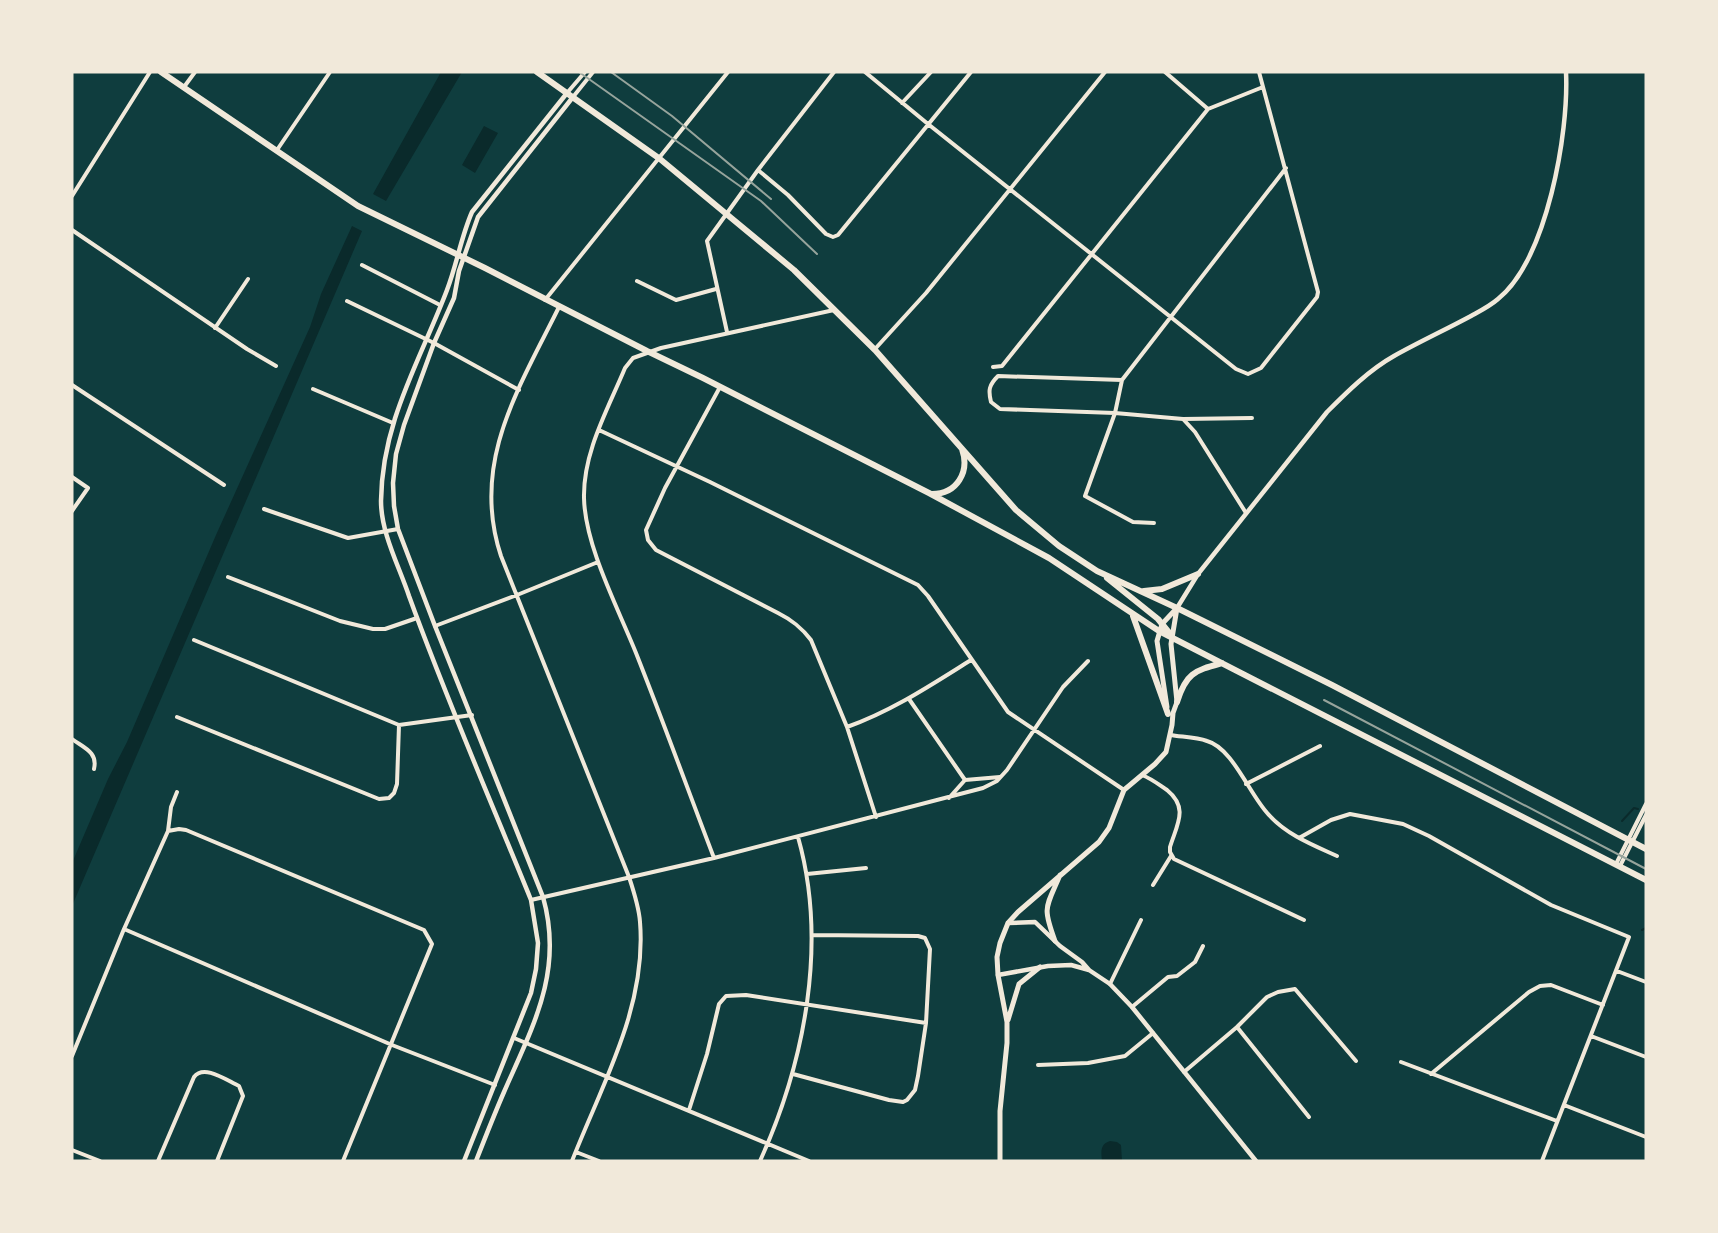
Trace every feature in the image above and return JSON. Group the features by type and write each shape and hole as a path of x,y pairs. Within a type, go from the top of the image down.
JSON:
{"main road":[{"path":"161,72 358,206 721,386 928,493 1049,558 1159,631 1646,880"},
{"path":"537,72 660,159 794,270 875,350 1016,510 1059,546 1097,571 1162,624 1172,637"},
{"path":"928,493 946,492 960,480 965,469 961,446"},
{"path":"1097,571 1342,690 1646,849"},
{"path":"1140,591 1162,589 1198,574"},
{"path":"1168,714 1157,641 1162,624 1177,608"},
{"path":"1177,608 1171,654 1178,702"},
{"path":"1132,615 1172,725"},
{"path":"1000,1161 1000,1111 1007,1052 1007,1022 998,975 998,951 1008,923 1102,838 1108,828 1121,789 1163,756 1182,685 1198,670 1223,663"},
{"path":"1055,940 1046,914 1046,906 1061,873"},
{"path":"1007,1022 1019,984 1040,967"}],"street":[{"path":"72,196 150,72"},
{"path":"184,88 195,72"},
{"path":"276,150 330,72"},
{"path":"570,95 585,72"},
{"path":"476,1161 541,1006 549,970 549,931 543,897 398,529 393,483 396,454 404,425 434,343 454,298 466,227 472,212 570,95 593,72"},
{"path":"545,300 728,72"},
{"path":"727,332 707,241 834,72"},
{"path":"865,72 1236,369 1248,374 1259,370 1291,332 1317,297 1318,292 1259,72"},
{"path":"902,103 931,72"},
{"path":"759,170 788,195 826,234 833,237 838,235 971,72"},
{"path":"875,350 926,293 1105,72"},
{"path":"1165,72 1208,109"},
{"path":"1177,608 1198,574 1343,395 1392,357 1497,300 1520,276 1538,240 1551,192 1562,142 1567,89 1566,72"},
{"path":"993,368 1002,366 1208,109 1263,87"},
{"path":"1154,523 1133,522 1085,496 1115,413 1122,380 1286,168"},
{"path":"72,231 215,328 276,366"},
{"path":"461,257 393,423 386,447 381,504 386,532 417,618 531,900 537,934 536,969 527,1006 464,1161"},
{"path":"362,265 440,305"},
{"path":"215,328 248,279"},
{"path":"637,281 676,300 716,289"},
{"path":"347,301 434,343 519,390"},
{"path":"559,307 501,429 491,485 490,510 498,547 629,877 640,922 639,971 624,1037 572,1161"},
{"path":"714,858 598,562 587,521 584,498 586,471 599,430 625,368 633,358 647,351 835,310"},
{"path":"1122,380 998,376 990,384 988,392 991,402 1000,409 1115,413 1183,419 1252,418"},
{"path":"72,385 224,485"},
{"path":"721,386 677,466 646,530 646,535 651,546 674,561 793,621 802,628 811,640 847,727 876,818"},
{"path":"313,389 393,423"},
{"path":"1183,419 1195,432 1246,513"},
{"path":"599,430 918,585 1008,712 1121,789"},
{"path":"72,477 88,488 72,511"},
{"path":"264,509 348,538 398,529"},
{"path":"435,626 598,562"},
{"path":"228,577 340,621 373,629 385,629 417,618"},
{"path":"194,640 399,725 471,715"},
{"path":"847,727 876,717 971,660"},
{"path":"531,900 876,818 983,788 1001,776 1063,687 1088,661"},
{"path":"909,699 965,780"},
{"path":"177,717 379,799 389,798 394,793 397,784 399,725"},
{"path":"1170,735 1213,743 1225,752 1268,815 1299,838 1337,856"},
{"path":"72,739 94,756 96,760 94,769"},
{"path":"1246,784 1320,746"},
{"path":"1141,775 1151,778 1175,797 1179,802 1181,813 1170,847 1171,856 1153,885"},
{"path":"948,798 965,780 1001,776"},
{"path":"72,1056 124,929 168,831 171,807 177,792"},
{"path":"1631,840 1646,804"},
{"path":"1299,838 1331,820 1350,814 1403,824 1429,836 1551,905 1628,936 1617,971 1542,1161"},
{"path":"1618,865 1646,816"},
{"path":"168,831 179,828 186,830 424,930 432,944 343,1161"},
{"path":"760,1161 794,1074 806,1005 812,935 807,874 798,837"},
{"path":"1171,856 1183,864 1304,920"},
{"path":"807,874 866,868"},
{"path":"1110,984 1141,920"},
{"path":"1008,923 1035,922 1089,970 1110,984 1132,1007 1256,1161"},
{"path":"124,929 392,1044 496,1085"},
{"path":"794,1074 890,1101 903,1102 911,1095 917,1084 926,1023 930,949 925,938 918,936 812,935"},
{"path":"1132,1007 1168,977 1177,976 1195,962 1203,946"},
{"path":"1071,965 1078,962 1074,956"},
{"path":"998,975 1040,967 1071,965 1089,970"},
{"path":"1617,971 1646,982"},
{"path":"1431,1074 1529,992 1540,986 1556,986 1603,1005"},
{"path":"1184,1072 1272,994 1295,989 1356,1061"},
{"path":"689,1110 708,1054 719,1004 726,996 746,995 926,1023"},
{"path":"1237,1027 1309,1117"},
{"path":"1038,1065 1088,1063 1125,1056 1153,1033"},
{"path":"1591,1036 1646,1057"},
{"path":"514,1038 809,1161"},
{"path":"1401,1062 1557,1121"},
{"path":"158,1161 194,1077 206,1071 239,1086 243,1096 217,1161"},
{"path":"1564,1105 1646,1137"},
{"path":"72,1150 100,1161"},
{"path":"576,1152 599,1161"}],"water":[{"path":"441,72 462,72 386,201 373,194"},
{"path":"484,126 498,133 475,173 462,165"},
{"path":"352,226 362,231 72,906 72,863 310,327 321,294"},
{"path":"1110,1141 1121,1145 1122,1161 1102,1161 1103,1146"}],"waterway":[{"path":"1622,821 1634,808 1638,809"},
{"path":"1642,930 1646,928"}],"railway":[{"path":"579,72 761,201 817,254"},
{"path":"611,72 672,116 771,199"},
{"path":"1324,700 1646,869"}]}
